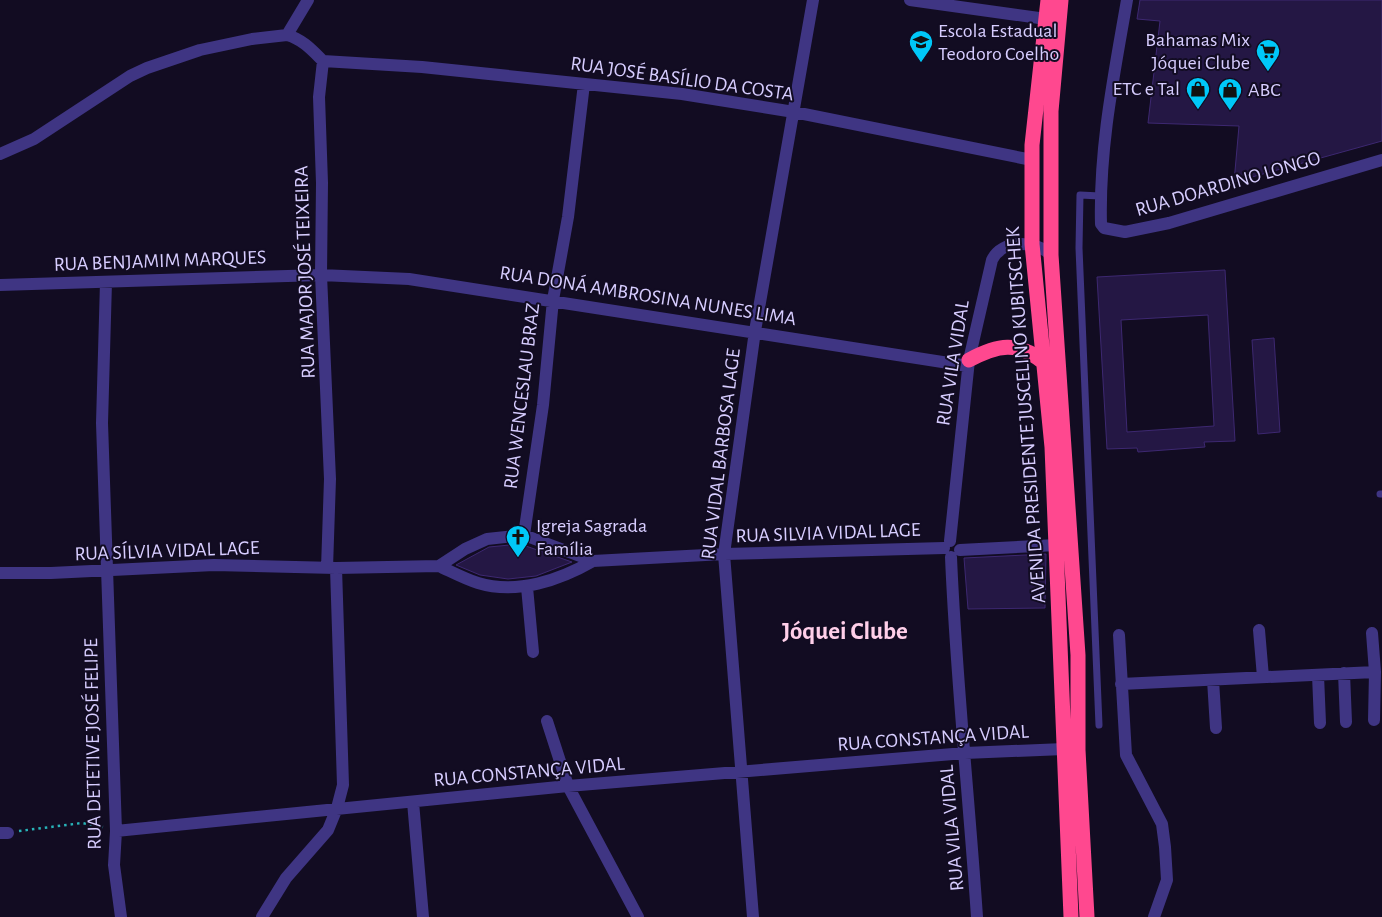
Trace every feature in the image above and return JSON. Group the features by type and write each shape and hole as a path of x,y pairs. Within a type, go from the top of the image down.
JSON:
{"highway":[{"name":"AVENIDA PRESIDENTE JUSCELINO KUBITSCHEK","path":"1048,0 1032,160 1032,244 1049,409 1057,545 1071,917"},
{"name":"AVENIDA PRESIDENTE JUSCELINO KUBITSCHEK","path":"1061,0 1051,111 1051,255 1078,655 1078,750 1087,917"},
{"path":"1032,244 1042,238 1051,228"},
{"path":"969,363 994,348 1014,347 1034,354 1044,363"}],"street":[{"path":"287,35 308,0"},
{"name":"RUA VIDAL BARBOSA LAGE","path":"753,917 743,772 724,554 755,331 813,0"},
{"path":"910,0 1046,19"},
{"name":"RUA DOARDINO LONGO","path":"1127,0 1106,118 1100,196 1102,228 1112,232 1125,232 1168,223 1382,160"},
{"path":"0,154 34,139 130,76 147,68 200,50 252,39 287,35 307,45 322,62"},
{"name":"RUA JOSÉ BASÍLIO DA COSTA","path":"322,62 422,67 682,94 794,112 1032,160"},
{"name":"RUA MAJOR JOSÉ TEIXEIRA","path":"262,917 286,878 328,830 343,786 331,568 330,479 321,275 322,183 319,97 322,62"},
{"name":"RUA WENCESLAU BRAZ","path":"524,535 543,405 553,300 568,217 584,84"},
{"path":"1032,244 1042,247 1051,255"},
{"name":"RUA VILA VIDAL","path":"977,917 951,549 969,363 985,284 995,253 1008,246 1032,244"},
{"name":"RUA BENJAMIM MARQUES","path":"0,285 321,275"},
{"name":"RUA DONÁ AMBROSINA NUNES LIMA","path":"321,275 410,279 969,363"},
{"name":"RUA DETETIVE JOSÉ FELIPE","path":"106,282 102,423 116,831 114,865 121,917"},
{"name":"RUA SILVIA VIDAL LAGE","path":"439,566 465,549 487,539 524,535 594,561 724,554 1057,545"},
{"path":"331,568 439,566 480,584 527,587 549,581 594,561"},
{"name":"RUA SÍLVIA VIDAL LAGE","path":"0,573 214,565 331,568"},
{"path":"527,587 533,652"},
{"path":"1259,630 1263,677"},
{"path":"1372,633 1375,672 1374,720"},
{"path":"1119,635 1126,755 1160,819 1166,847 1167,880 1154,917"},
{"path":"1122,684 1375,672"},
{"path":"1344,673 1346,722"},
{"path":"1318,674 1320,723"},
{"path":"1213,680 1216,728"},
{"path":"547,721 568,786 638,917"},
{"name":"RUA CONSTANÇA VIDAL","path":"116,831 568,786 965,753 1064,749"},
{"path":"412,802 423,917"}],"lane":[{"path":"1099,725 1080,240 1080,195 1100,196"}],"path":[{"path":"4,833 82,823 116,831"}],"building":[{"name":"Bahamas Mix Jóquei Clube","path":"1140,0 1382,0 1382,141 1234,182 1239,126 1148,123 1160,21 1137,19"},
{"path":"1225,270 1235,441 1204,442 1205,447 1138,452 1137,448 1107,449 1097,277","holes":["1208,315 1214,426 1127,432 1121,320"]},
{"path":"1274,338 1280,432 1258,434 1252,340"},
{"name":"Igreja Sagrada Família","path":"520,544 572,562 536,576 508,579 480,575 456,565 489,547"},
{"path":"1046,554 1045,608 968,609 964,558"}],"place":[{"name":"Escola Estadual Teodoro Coelho","path":"921,63"},
{"name":"Bahamas Mix Jóquei Clube","path":"1268,72"},
{"name":"ETC e Tal","path":"1198,110"},
{"name":"ABC","path":"1230,111"},
{"name":"Igreja Sagrada Família","path":"518,558"}],"district":[{"name":"Jóquei Clube","path":"845,631"}]}
